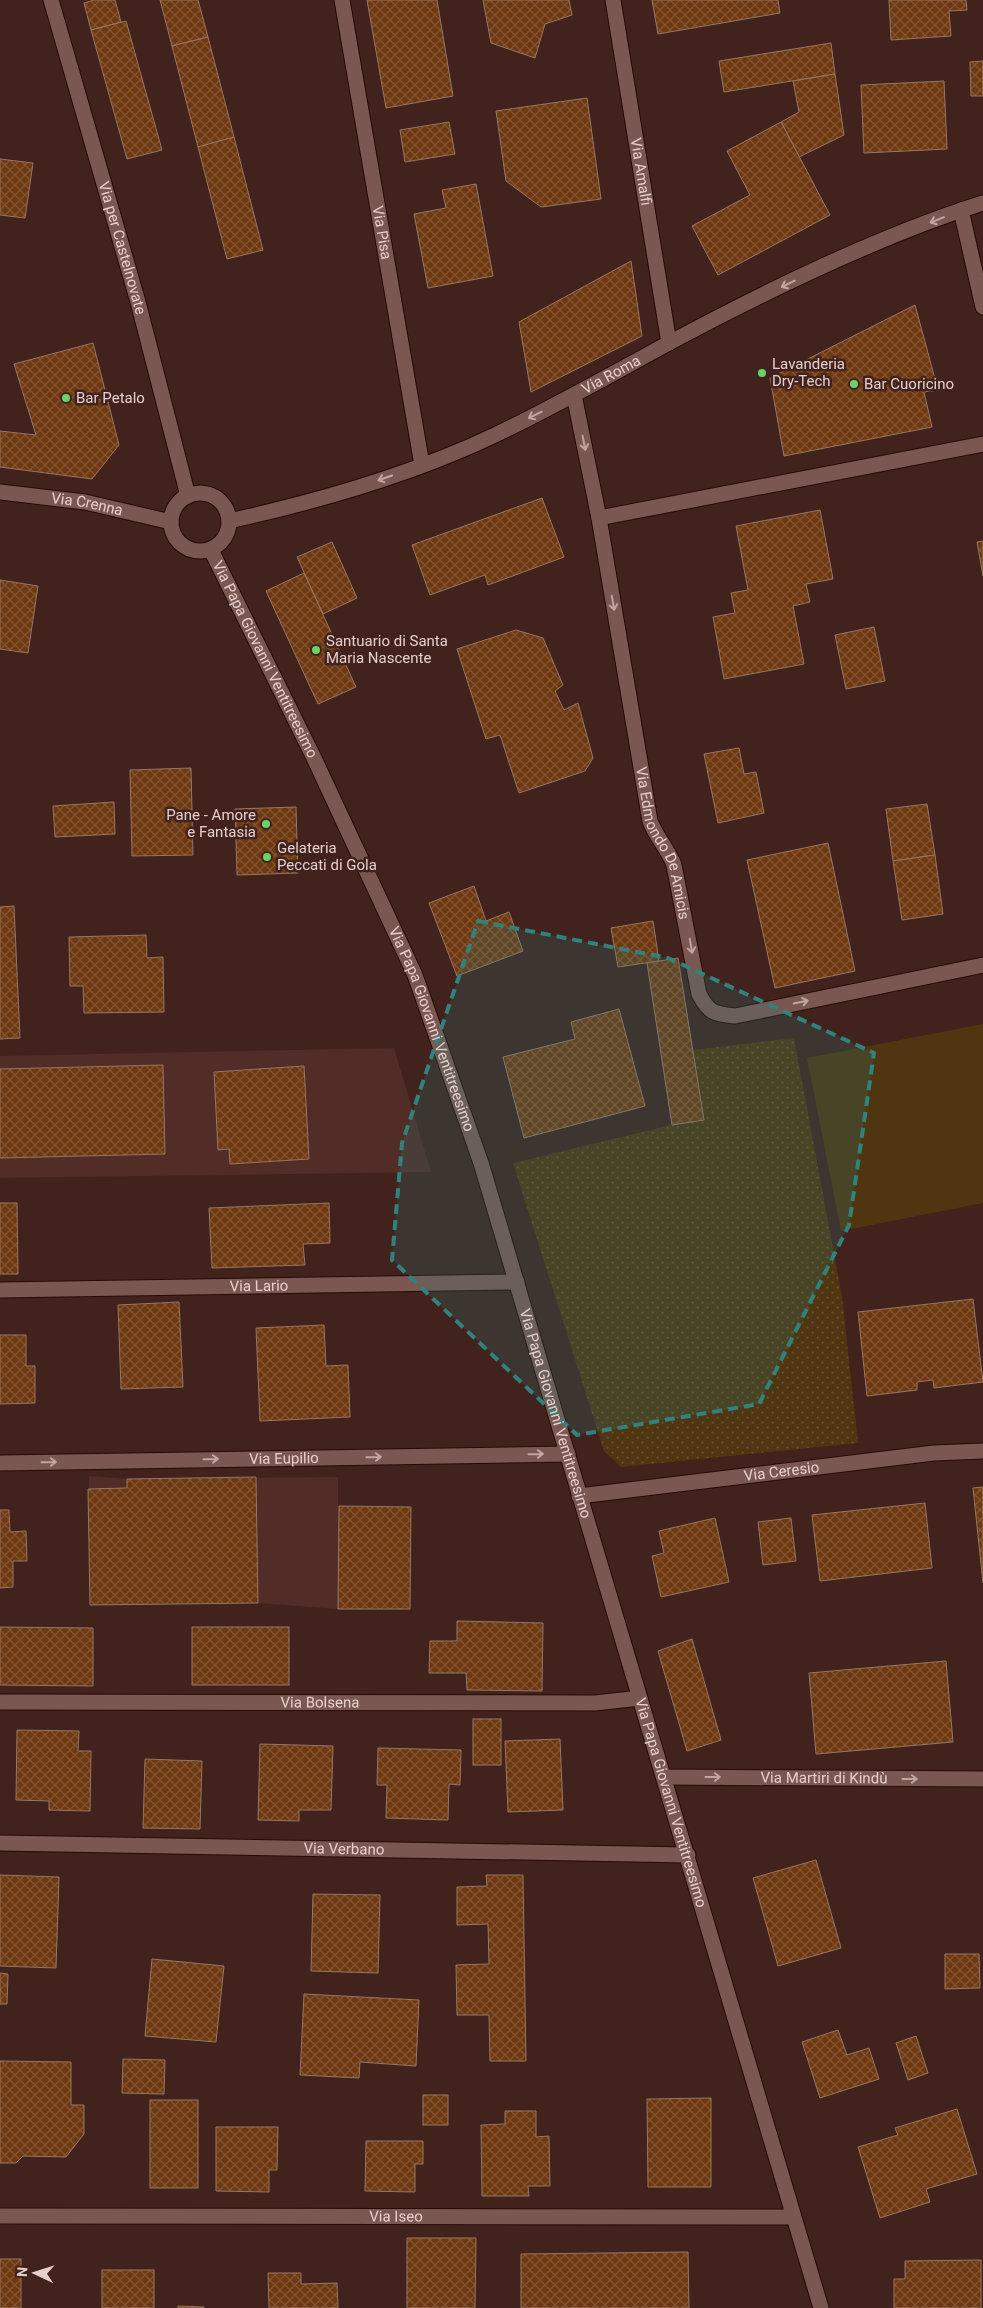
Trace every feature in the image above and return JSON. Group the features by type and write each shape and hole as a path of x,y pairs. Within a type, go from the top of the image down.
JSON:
{"street":[{"name":"Via per Castelnovate","path":"51,0 135,292 188,496"},
{"name":"Via Pisa","path":"342,0 422,465"},
{"name":"Via Amalfi","path":"613,0 669,343"},
{"name":"Via Roma","path":"229,521 301,505 422,465 494,436 669,343 832,263 961,210 983,204"},
{"path":"961,210 983,308"},
{"name":"Via Edmondo De Amicis","path":"574,395 599,518 650,821 654,832 669,852 674,865 699,994 706,1008 719,1015 735,1016 983,965"},
{"path":"599,518 983,444"},
{"name":"Via Crenna","path":"0,492 85,502 171,522"},
{"path":"207,494 223,504 229,521 228,532 221,543 211,550 200,552 189,549 179,543 171,522 173,512 180,502 188,496 207,494"},
{"name":"Via Papa Giovanni Ventitreesimo","path":"211,550 313,756 415,975 481,1163 821,2308"},
{"name":"Via Lario","path":"0,1290 517,1282"},
{"name":"Via Ceresio","path":"579,1496 934,1454 983,1451"},
{"name":"Via Eupilio","path":"0,1462 568,1454"},
{"name":"Via Bolsena","path":"0,1702 596,1703 640,1698"},
{"name":"Via Martiri di Kindù","path":"664,1777 983,1779"},
{"name":"Via Verbano","path":"0,1843 688,1856"},
{"name":"Via Iseo","path":"0,2216 793,2217"}],"highlighted area":[{"path":"478,921 668,958 874,1053 849,1225 759,1404 577,1435 392,1260 402,1143"}],"shaded area":[{"path":"983,1024 983,1203 841,1231 807,1058"},
{"path":"794,1038 842,1297 858,1443 621,1467 604,1451 513,1163 672,1125 703,1120 693,1050"},
{"path":"394,1048 431,1172 0,1178 0,1056"},
{"path":"89,1476 127,1479 338,1477 338,1609 258,1603 90,1605"}],"building":[{"path":"94,0 115,0 121,22 91,30 84,3"},
{"path":"160,0 198,0 208,37 172,46"},
{"path":"367,0 437,0 453,96 386,108"},
{"path":"483,0 569,0 572,15 545,24 535,58 491,43"},
{"path":"652,0 778,0 780,13 658,34"},
{"path":"889,0 966,0 967,10 949,11 951,36 891,40"},
{"path":"126,21 162,150 127,159 91,30"},
{"path":"208,37 234,137 198,147 172,46"},
{"path":"831,43 835,74 724,92 719,61"},
{"path":"983,61 983,96 971,96 970,62"},
{"path":"835,74 844,135 799,157 781,122 799,112 793,81"},
{"path":"944,81 947,149 864,153 861,85"},
{"path":"587,98 601,199 541,207 506,181 496,111"},
{"path":"449,122 455,154 405,162 400,130"},
{"path":"781,122 830,215 718,275 692,226 750,195 727,151"},
{"path":"234,137 263,250 227,259 198,147"},
{"path":"0,159 33,163 25,218 0,215"},
{"path":"476,184 493,276 428,288 414,214 446,208 442,190"},
{"path":"631,261 642,336 531,392 519,322"},
{"name":"Bar Cuoricino","path":"915,305 938,390 924,392 932,427 784,456 770,378"},
{"name":"Bar Petalo","path":"93,343 119,445 92,479 0,467 0,431 36,435 14,364"},
{"path":"542,498 564,557 488,585 485,575 430,595 412,545"},
{"path":"820,510 833,579 806,584 810,602 793,606 804,664 724,679 713,617 735,613 731,593 748,590 736,526"},
{"path":"983,541 983,576 977,542"},
{"path":"332,542 357,598 323,614 297,557"},
{"name":"Santuario di Santa Maria Nascente","path":"304,573 356,687 318,704 266,591"},
{"path":"0,580 38,586 28,653 0,649"},
{"path":"874,627 885,681 846,689 835,635"},
{"path":"516,630 543,638 563,685 555,691 564,710 578,703 593,758 585,771 519,793 500,735 486,739 457,649"},
{"path":"739,748 744,774 756,772 764,813 718,823 704,754"},
{"path":"191,768 193,855 132,856 130,770"},
{"path":"114,802 115,834 55,837 53,806"},
{"path":"927,804 935,855 893,861 886,809"},
{"path":"296,807 298,873 237,875 235,809"},
{"path":"828,843 855,971 775,988 747,860"},
{"path":"935,855 943,914 902,920 893,861"},
{"path":"474,886 486,921 509,912 523,951 457,976 429,903"},
{"path":"14,906 20,1038 0,1039 0,907"},
{"path":"653,921 659,961 618,967 611,928"},
{"path":"146,935 147,958 163,957 164,1012 84,1013 83,986 70,986 69,937"},
{"path":"678,958 704,1120 672,1125 647,963"},
{"path":"619,1009 645,1106 524,1138 503,1057 575,1039 571,1022"},
{"path":"163,1065 165,1154 0,1158 0,1069"},
{"path":"304,1066 309,1159 230,1164 229,1149 218,1150 214,1072"},
{"path":"0,1203 17,1203 18,1274 0,1274"},
{"path":"329,1203 330,1243 303,1244 305,1265 212,1268 209,1208"},
{"path":"973,1299 983,1382 934,1388 933,1380 917,1382 917,1390 867,1396 858,1312"},
{"path":"179,1302 183,1387 121,1389 118,1305"},
{"path":"324,1325 326,1366 348,1365 350,1417 260,1421 256,1328"},
{"path":"0,1335 26,1335 26,1366 35,1366 35,1403 0,1404"},
{"path":"256,1477 258,1603 90,1605 88,1489 127,1488 127,1479"},
{"path":"983,1487 983,1583 973,1488"},
{"path":"925,1503 932,1568 820,1581 812,1515"},
{"path":"339,1506 411,1507 410,1609 338,1609"},
{"path":"0,1510 9,1510 10,1532 26,1531 27,1561 13,1561 13,1587 0,1588"},
{"path":"715,1518 729,1582 661,1597 652,1556 664,1553 659,1531"},
{"path":"791,1518 796,1561 763,1565 758,1522"},
{"path":"457,1621 543,1623 542,1691 467,1690 466,1673 429,1673 430,1641 457,1641"},
{"path":"0,1627 93,1628 93,1686 0,1685"},
{"path":"192,1627 289,1627 289,1685 192,1685"},
{"path":"692,1639 721,1740 687,1751 658,1651"},
{"path":"946,1661 953,1742 816,1754 809,1673"},
{"path":"473,1719 501,1719 501,1765 473,1765"},
{"path":"17,1730 79,1731 78,1751 91,1751 90,1811 49,1810 49,1801 16,1800"},
{"path":"560,1739 563,1810 508,1812 505,1741"},
{"path":"260,1744 333,1746 331,1810 299,1810 299,1821 258,1820"},
{"path":"378,1748 461,1750 460,1785 449,1784 448,1820 386,1818 387,1785 377,1785"},
{"path":"145,1759 202,1761 200,1829 143,1828"},
{"path":"816,1860 841,1948 778,1966 753,1878"},
{"path":"0,1875 59,1877 56,1968 0,1966"},
{"path":"486,1875 523,1875 526,2061 490,2061 489,2015 457,2015 456,1965 489,1964 488,1924 457,1925 457,1887 487,1886"},
{"path":"313,1894 380,1895 378,1973 311,1971"},
{"path":"945,1954 979,1954 980,1988 945,1989"},
{"path":"152,1959 224,1966 216,2042 145,2036"},
{"path":"0,1973 8,1974 7,2004 0,2004"},
{"path":"304,1994 419,2000 416,2066 360,2062 359,2078 300,2075"},
{"path":"838,2030 847,2055 869,2048 879,2079 820,2098 802,2042"},
{"path":"916,2036 928,2073 908,2080 896,2043"},
{"path":"123,2059 165,2060 164,2094 122,2093"},
{"path":"0,2061 71,2062 71,2105 84,2105 84,2134 66,2157 23,2156 16,2163 0,2163"},
{"path":"423,2095 448,2095 448,2125 423,2125"},
{"path":"711,2098 711,2187 648,2187 647,2099"},
{"path":"150,2100 198,2100 198,2188 150,2188"},
{"path":"957,2109 977,2174 926,2189 930,2202 880,2218 858,2147 898,2135 895,2128"},
{"path":"505,2111 536,2111 536,2137 549,2136 550,2186 528,2186 529,2196 482,2196 481,2125 505,2124"},
{"path":"216,2127 278,2127 277,2170 269,2170 269,2192 216,2191"},
{"path":"366,2141 423,2141 423,2164 415,2164 415,2192 365,2191"},
{"path":"407,2238 476,2238 475,2308 407,2308"},
{"path":"688,2252 689,2308 521,2308 521,2254"},
{"path":"0,2259 21,2259 21,2308 0,2308"},
{"path":"981,2260 981,2308 894,2308 894,2279 905,2279 905,2261"},
{"path":"102,2270 154,2270 154,2308 102,2308"},
{"path":"268,2273 301,2273 301,2284 337,2283 338,2308 269,2308"},
{"path":"178,2306 204,2307 204,2308 178,2308"}],"place":[{"name":"Lavanderia Dry-Tech","path":"762,373"},
{"name":"Bar Cuoricino","path":"854,384"},
{"name":"Bar Petalo","path":"66,398"},
{"name":"Santuario di Santa Maria Nascente","path":"316,650"},
{"name":"Pane - Amore e Fantasia","path":"266,824"},
{"name":"Gelateria Peccati di Gola","path":"267,857"}]}
